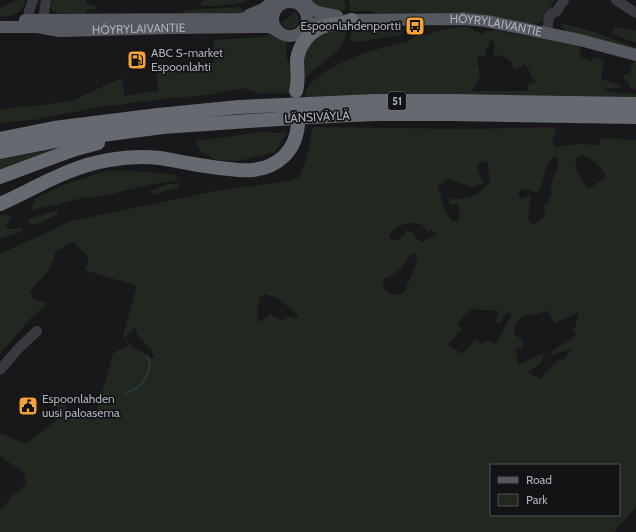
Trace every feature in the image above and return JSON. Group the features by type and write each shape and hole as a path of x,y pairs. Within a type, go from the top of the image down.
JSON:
{"highway":[{"path":"301,32 292,43 291,51 297,94 297,59 304,40 314,31 328,25 342,24 347,19"},
{"name":"LÄNSIVÄYLÄ","path":"0,139 54,128 158,115 277,105 399,101 636,104"},
{"name":"LÄNSIVÄYLÄ","path":"0,152 56,141 162,127 308,117 375,114 453,114 636,117"},
{"path":"0,204 64,173 83,166 109,160 145,157 216,168 247,170 263,168 276,162 287,153 294,141 298,124"},
{"path":"4,177 76,149 162,127"}],"main road":[{"name":"HÖYRYLAIVANTIE","path":"238,19 282,1"},
{"path":"282,1 302,4 307,17 307,22 301,32 292,37 281,34 277,31 274,27 273,17 276,9 282,1"},
{"name":"HÖYRYLAIVANTIE","path":"302,4 311,14 322,17 347,19 464,19 507,25 580,40 636,55"},
{"name":"HÖYRYLAIVANTIE","path":"0,20 36,22 238,19 267,17 274,13"},
{"name":"HÖYRYLAIVANTIE","path":"301,32 312,24 342,21 347,19"},
{"name":"HÖYRYLAIVANTIE","path":"0,27 36,22 60,31 264,27 277,31"}],"street":[{"path":"33,0 29,11 36,22"},
{"path":"36,22 46,0"},
{"path":"547,33 549,17 551,14 556,12 564,0"},
{"path":"616,0 636,12"},
{"path":"0,370 19,348 37,331"}],"green space":[{"path":"17,0 25,0 24,5 19,11 13,15 0,17 0,8"},
{"path":"54,0 86,0 86,3 97,8 86,10 86,14 57,13 52,10 50,5"},
{"path":"203,0 249,0 231,5 199,6"},
{"path":"308,0 344,0 346,9 335,12 330,11"},
{"path":"349,0 554,0 542,21 535,24 529,24 519,22 388,15 375,13 374,11 350,11"},
{"path":"240,7 244,11 255,9 241,13 184,14 184,10"},
{"path":"296,12 299,21 297,25 292,29 284,27 281,23"},
{"path":"560,23 594,32 636,48 636,52 568,32"},
{"path":"465,26 482,34 487,31 495,30 580,45 579,51 582,58 592,62 593,57 599,58 604,62 601,79 622,86 621,88 609,88 605,91 636,94 636,97 452,94 305,96 306,91 312,82 329,69 356,56 384,47 407,42 417,35 426,35","holes":["490,40 493,40 493,52 495,56 501,55 512,62 513,69 522,67 523,64 528,68 532,78 536,82 527,85 528,91 476,92 470,90 475,88 480,78 477,57 486,56 485,52"]},
{"path":"346,27 346,34 343,44 337,51 307,76 301,85 300,66 313,35"},
{"path":"351,27 389,27 389,29 404,29 400,35 397,36 356,42 350,40"},
{"path":"615,27 636,31 636,43 612,34"},
{"path":"269,35 287,43 286,50 287,59 290,65 291,81 290,93 259,93 243,88 208,95 161,99 100,107 33,120 0,123 0,109 71,101 122,78 125,96 158,91 156,72 214,62 214,40 265,37"},
{"path":"634,61 636,62 636,89 630,88 627,80 623,79 624,75 630,73"},
{"path":"313,127 473,129 555,127 556,134 551,141 555,147 578,144 599,145 601,138 636,140 636,507 614,532 0,532 0,511 12,496 26,484 24,473 0,456 0,433 26,444 57,420 57,403 65,405 72,417 74,417 76,408 96,414 113,353 128,345 123,334 137,286 85,270 89,259 74,242 56,251 50,268 30,292 33,299 48,303 33,316 0,354 0,254 71,221 215,191 290,181 299,178 306,160","holes":["583,155 591,159 597,164 606,177 588,189 577,172 575,160","557,157 558,160 551,184 552,194 544,207 545,215 539,222 531,224 528,219 531,196 521,199 518,194 524,189 538,193 546,168 552,158","487,161 490,181 482,191 469,198 451,199 449,201 449,204 459,205 459,220 453,221 445,210 438,186 447,179 473,187 484,183 478,168 478,163","414,223 420,224 426,231 428,232 431,230 436,234 423,242 417,239 414,233 408,231 400,240 392,240 390,238 389,235 397,227","414,253 417,255 416,264 404,293 396,295 392,294 384,287 383,279 393,275 400,269","265,294 275,297 287,305 298,316 296,319 290,316 283,321 270,314 261,322 257,314 260,297","472,309 499,311 495,322 501,323 506,313 512,314 496,344 488,340 482,344 476,339 462,354 448,344 462,329 457,325","548,311 555,323 579,312 575,328 572,331 577,334 550,353 552,355 573,348 564,359 556,361 540,379 528,372 541,363 544,353 519,365 515,350 523,347 521,339 514,336 515,327 523,316","136,328 137,334 152,351 154,358 131,345 125,338 128,333"]},
{"path":"261,132 287,133 275,152 238,161 216,160 201,152 196,141"},
{"path":"62,148 0,173 0,159"},
{"path":"106,171 134,171 175,175 178,180 148,185 107,195 82,198 31,210 35,199 60,186"},
{"path":"168,184 178,184 180,187 153,195 151,191"},
{"path":"57,210 57,214 39,224 30,225 28,219"},
{"path":"0,215 9,215 11,219 5,227 10,229 23,228 21,232 0,239"}],"waterway":[{"path":"127,393 138,387 145,379 150,365 147,356"}],"place":[{"name":"Espoonlahdenportti","path":"415,26"},
{"name":"ABC S-market Espoonlahti","path":"137,60"},
{"name":"Espoonlahden uusi paloasema","path":"28,406"}]}
